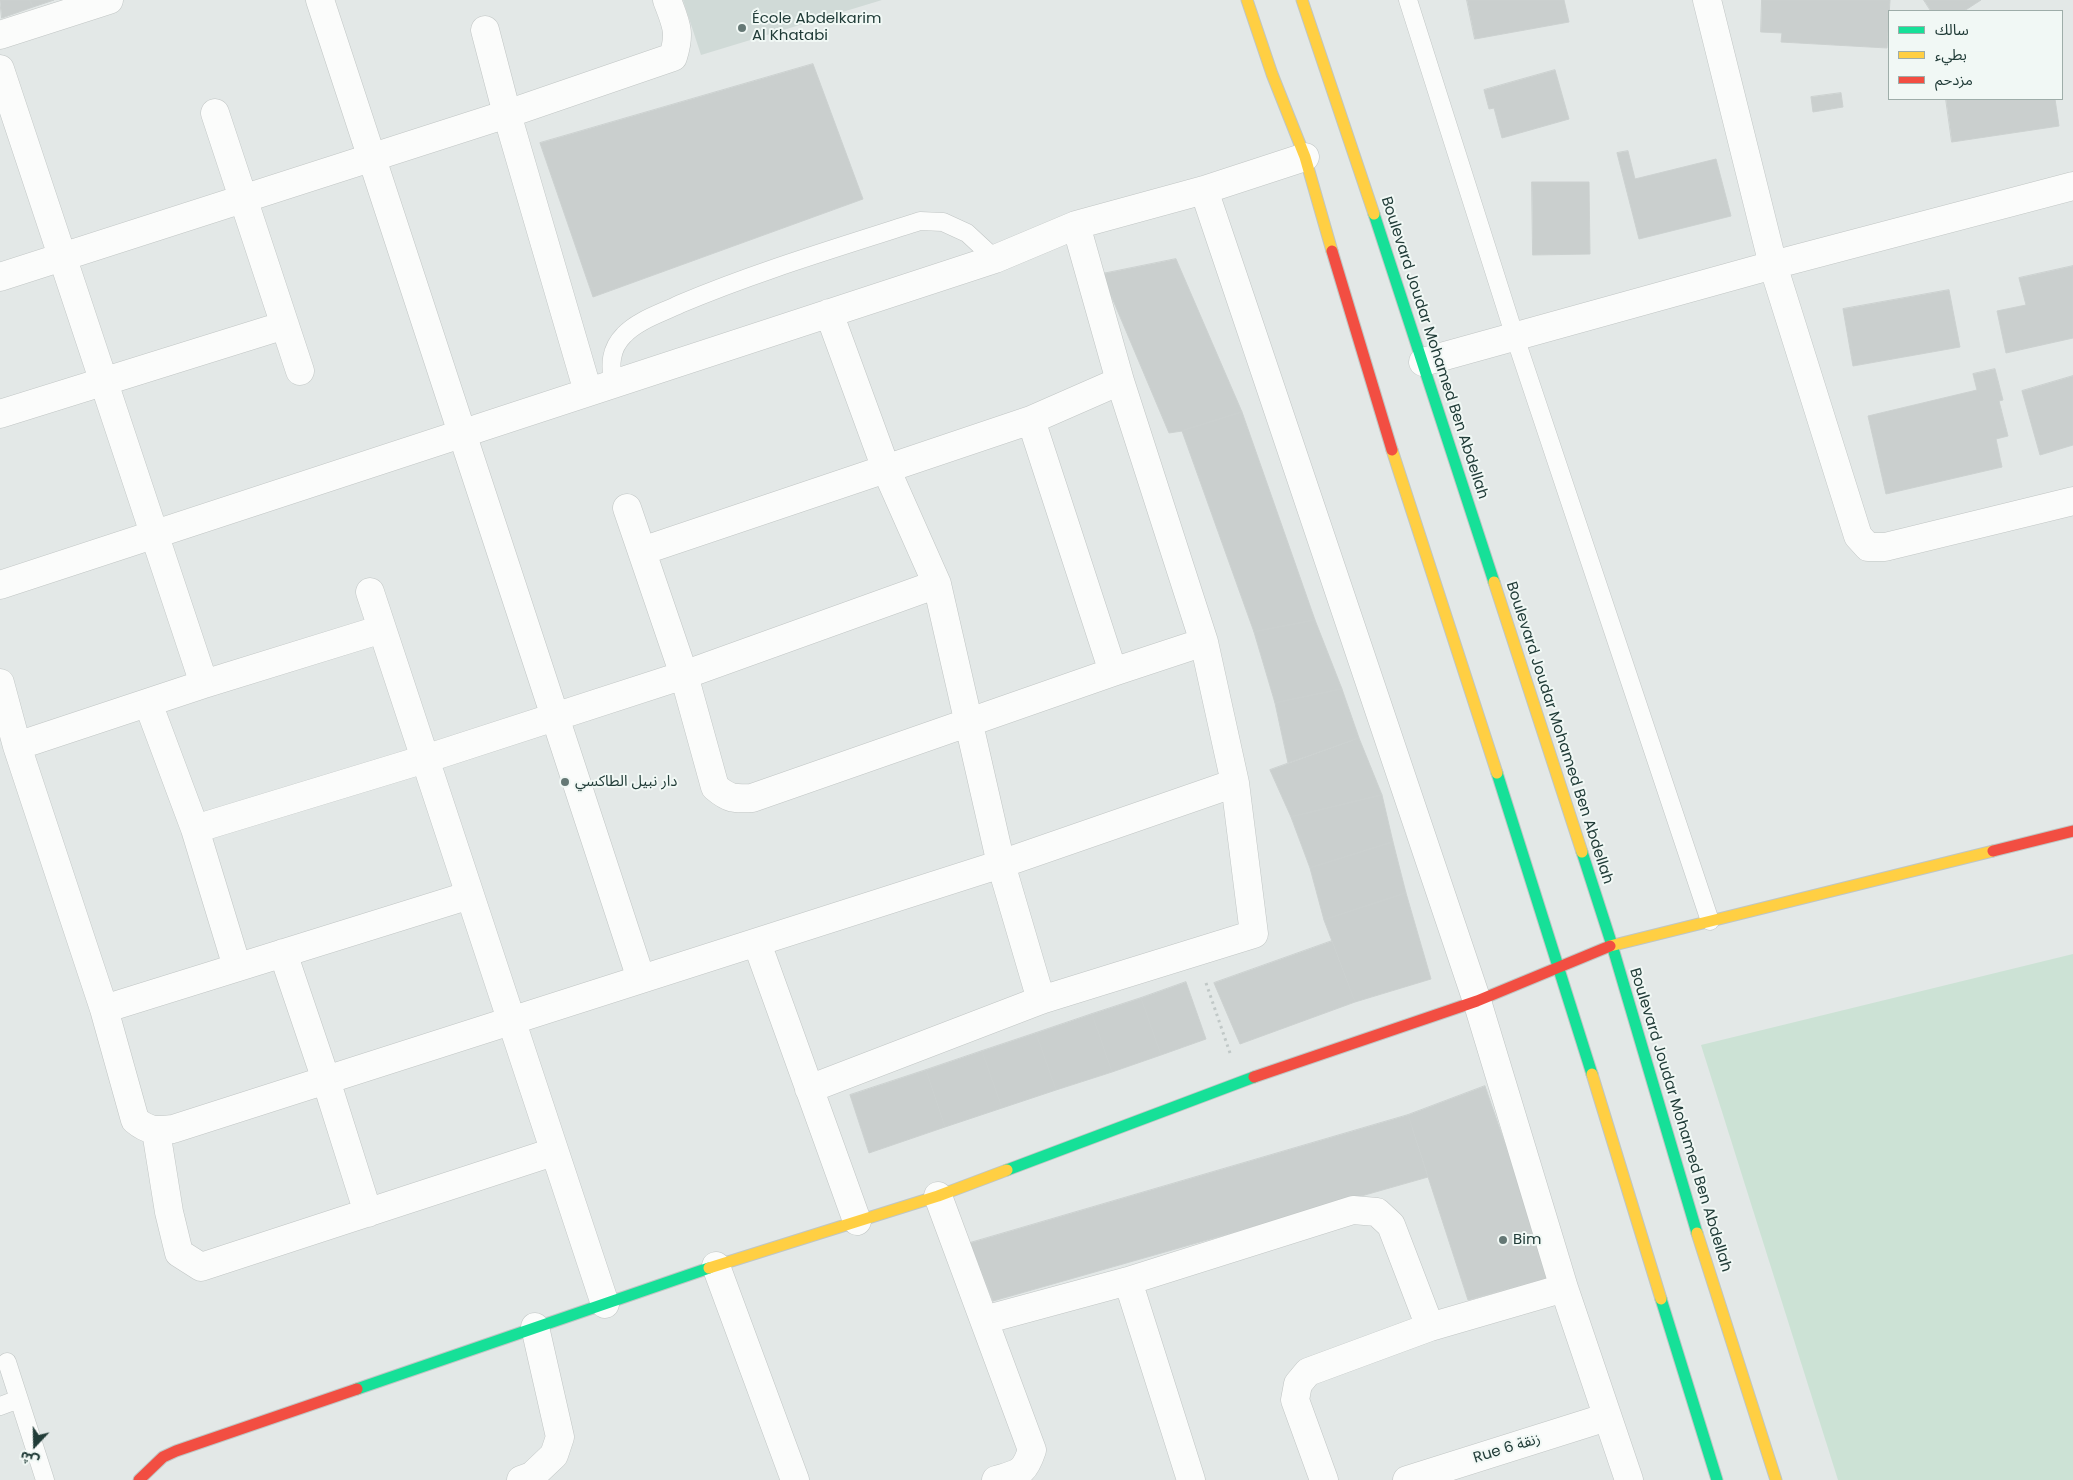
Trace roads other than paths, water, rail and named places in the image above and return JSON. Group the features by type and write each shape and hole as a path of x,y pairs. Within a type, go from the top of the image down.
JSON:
{"main road":[{"path":"1247,0 1272,74 1305,158 1371,385 1559,966 1717,1480"},
{"name":"Boulevard Joudar Mohamed Ben Abdellah","path":"1302,0 1423,362 1612,945 1696,1230 1776,1480"},
{"path":"139,1480 158,1462 176,1450 716,1266 938,1196 1240,1082 1477,1001 1612,945 2073,831"}],"street":[{"path":"0,35 109,0"},
{"path":"320,0 641,979"},
{"path":"0,277 507,114 673,57 679,39 675,20 667,0"},
{"path":"1707,0 1773,265 1858,536 1868,547 1885,547 2073,500"},
{"path":"485,30 507,114 601,388"},
{"path":"0,69 204,684"},
{"path":"215,112 300,371"},
{"path":"0,585 995,259 1076,225 1204,190 1305,158"},
{"path":"1423,362 1773,265 2073,186"},
{"path":"1204,190 1477,1001 1564,1288 1629,1480"},
{"path":"809,1089 1041,1000 1254,934 1235,783 1204,642 1120,381 1076,225"},
{"path":"829,313 886,468 937,584 1001,864 1041,1000"},
{"path":"0,414 285,325"},
{"path":"642,551 1031,420 1120,381"},
{"path":"1031,420 1113,672"},
{"path":"628,508 684,675 715,786 724,795 733,799 752,798 1204,642"},
{"path":"195,829 425,759 684,675 937,584"},
{"path":"370,592 604,1304"},
{"path":"17,746 204,684 382,629"},
{"path":"0,683 17,746 104,1009 135,1120 145,1128 156,1132 757,943 1001,864 1235,783"},
{"path":"148,703 195,829 237,967"},
{"path":"104,1009 470,894"},
{"path":"757,943 857,1221"},
{"path":"283,953 368,1213"},
{"path":"156,1132 169,1212 179,1253 201,1267 553,1152"},
{"path":"938,1196 1032,1450 1028,1463 1020,1472 996,1480"},
{"path":"984,1320 1128,1281 1353,1210 1377,1212 1392,1225 1430,1327"},
{"path":"716,1266 794,1480"},
{"path":"1128,1281 1191,1480"},
{"path":"1324,1480 1294,1400 1298,1384 1308,1372 1430,1327 1564,1288"},
{"path":"522,1480 532,1476 554,1455 560,1437 535,1327"},
{"name":"Rue 6 زنقة","path":"1407,1480 1607,1417"}],"lane":[{"path":"1408,0 1515,337 1710,921"},
{"path":"601,388 615,347 624,334 647,319 722,286 920,221 943,222 967,233 995,259"},
{"path":"7,1362 45,1480"},
{"path":"0,1406 19,1399"}],"place":[{"name":"École Abdelkarim Al Khatabi","path":"742,28"},
{"name":"دار نبيل الطاكسي","path":"565,782"},
{"name":"Bim","path":"1503,1240"}]}
